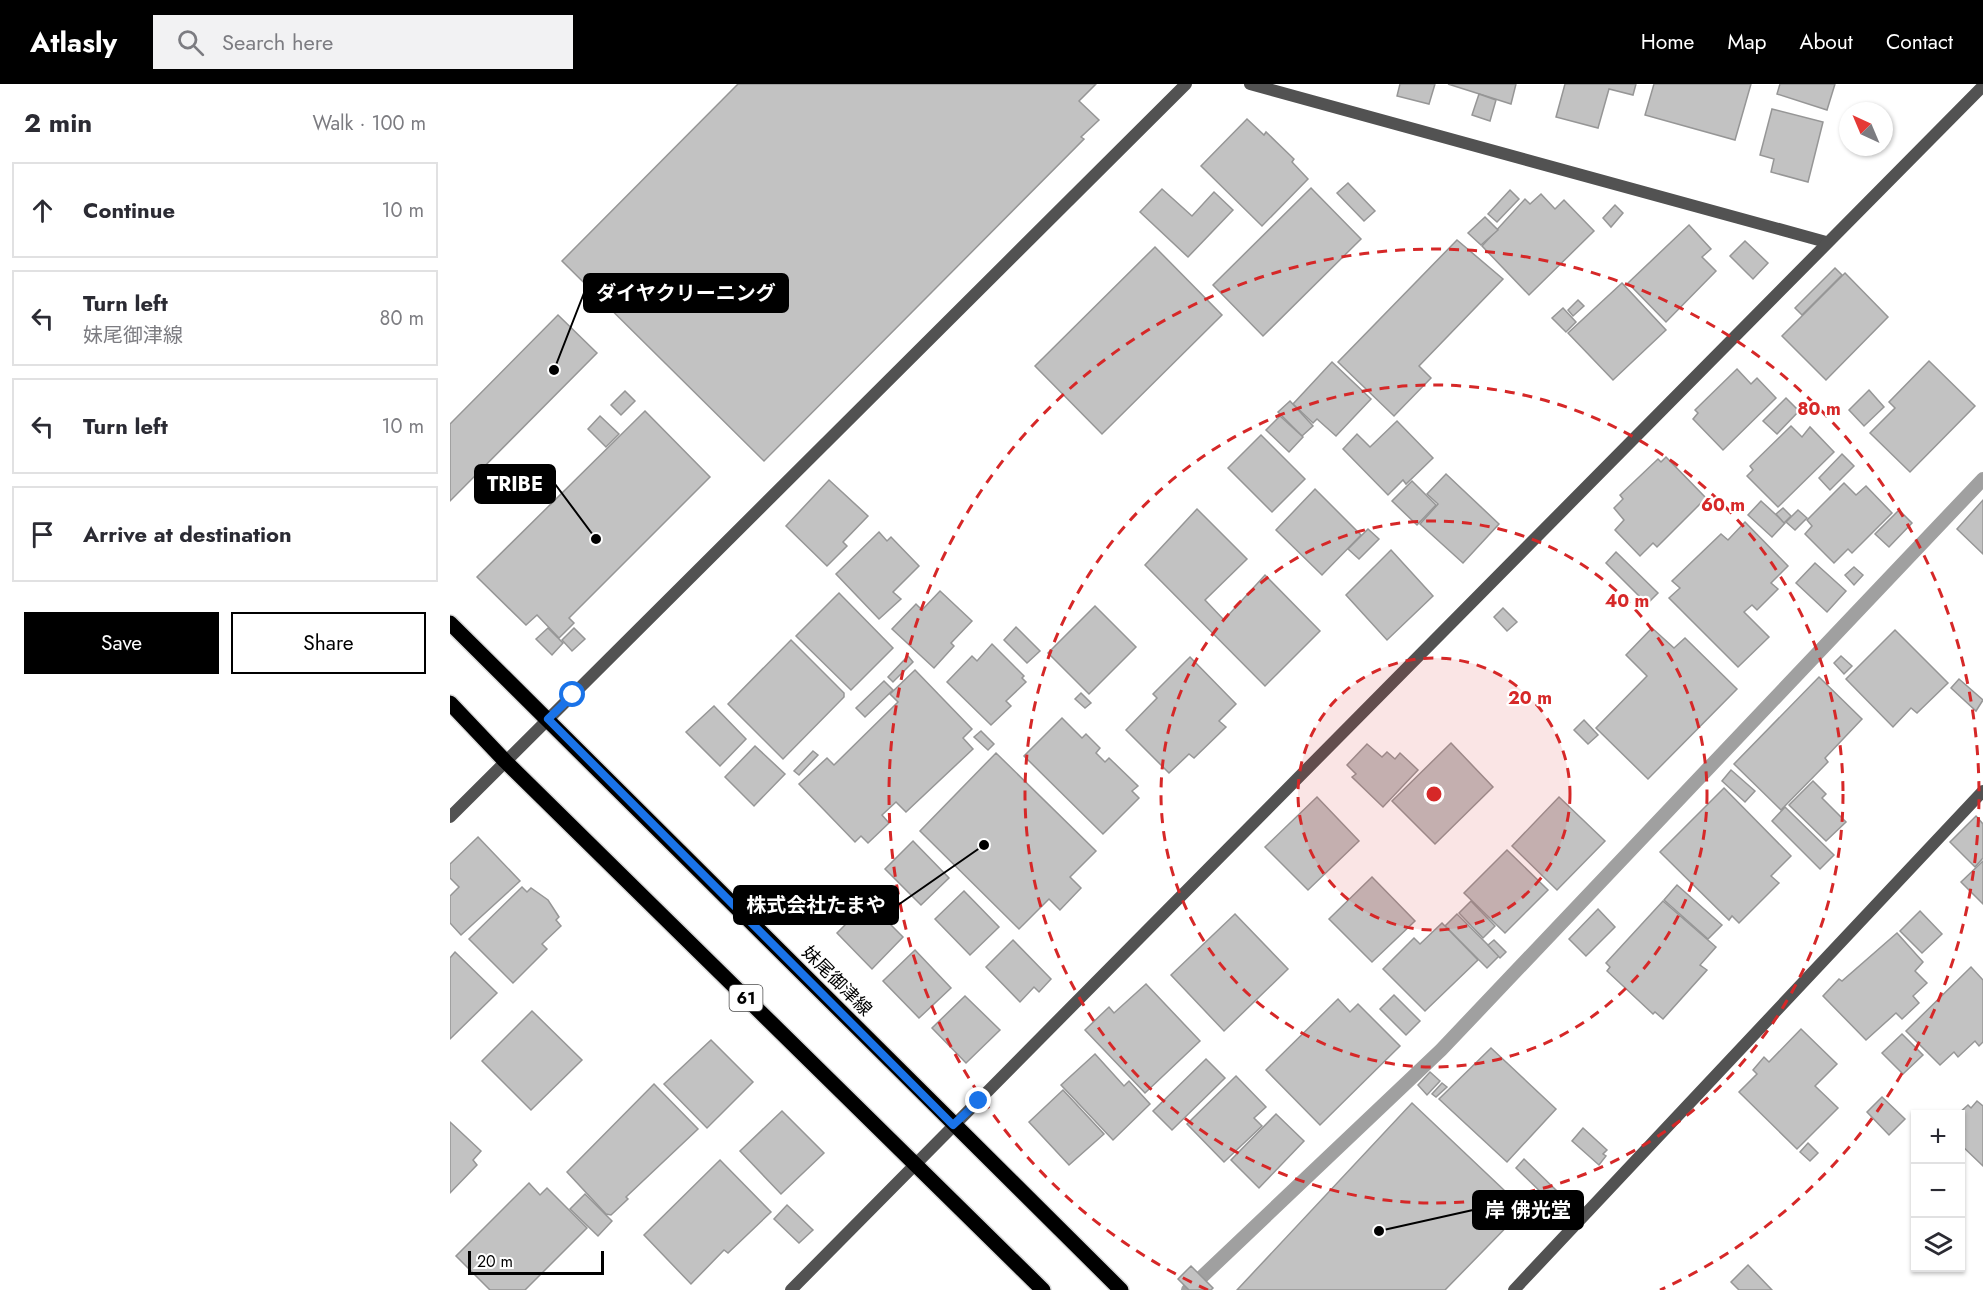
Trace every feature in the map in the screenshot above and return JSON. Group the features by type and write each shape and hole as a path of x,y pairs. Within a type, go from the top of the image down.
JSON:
{"main road":[{"name":"妹尾御津線","path":"450,623 1121,1290"},
{"name":"61","path":"450,703 505,761 1043,1290"}],"street":[{"path":"450,817 1186,84"},
{"path":"1250,84 1826,242"},
{"path":"791,1290 1826,242 1983,86"},
{"path":"1514,1290 1983,791"}],"building":[{"path":"738,84 1096,84 1079,101 1099,120 1081,137 1084,139 764,461 562,261"},
{"path":"1400,84 1435,84 1429,104 1397,96"},
{"path":"1448,84 1516,84 1511,104"},
{"path":"1565,84 1636,84 1633,95 1609,89 1598,128 1556,117"},
{"path":"1654,84 1751,84 1735,140 1645,115"},
{"path":"1780,84 1835,84 1827,110 1777,94"},
{"path":"1479,94 1496,100 1490,121 1472,115"},
{"path":"1772,109 1823,122 1808,182 1771,172 1774,159 1760,155"},
{"path":"1247,119 1264,135 1266,132 1294,159 1292,162 1308,179 1262,226 1201,166"},
{"path":"1348,183 1375,211 1364,221 1337,193"},
{"path":"1311,188 1361,239 1263,336 1213,285"},
{"path":"1162,189 1192,216 1214,192 1233,210 1188,257 1140,212"},
{"path":"1510,190 1519,199 1497,222 1488,214"},
{"path":"1541,194 1555,209 1564,200 1594,231 1529,295 1482,246 1525,199 1530,204"},
{"path":"1615,205 1623,213 1611,227 1603,218"},
{"path":"1485,217 1498,230 1481,245 1468,233"},
{"path":"1689,225 1711,249 1702,257 1716,271 1666,322 1628,283"},
{"path":"1457,240 1503,279 1419,366 1431,378 1394,416 1338,362"},
{"path":"1745,241 1768,263 1753,279 1730,256"},
{"path":"1155,247 1222,315 1102,434 1035,366"},
{"path":"1835,268 1842,275 1802,315 1795,308"},
{"path":"1845,273 1888,317 1826,380 1782,336"},
{"path":"1622,283 1666,330 1613,380 1568,333"},
{"path":"1578,300 1584,306 1573,316 1568,310"},
{"path":"1563,308 1576,322 1566,332 1552,318"},
{"path":"558,315 597,353 450,501 450,424"},
{"path":"1929,361 1975,406 1910,472 1870,433 1895,408 1889,402"},
{"path":"1332,362 1371,399 1336,436 1317,419 1313,423 1293,404"},
{"path":"1737,369 1751,384 1757,378 1776,398 1723,450 1693,419 1698,413 1695,410"},
{"path":"1869,390 1884,407 1864,426 1849,410"},
{"path":"625,391 635,401 621,415 611,405"},
{"path":"1786,398 1799,411 1777,434 1763,421"},
{"path":"1290,401 1313,426 1302,436 1278,412"},
{"path":"645,411 710,477 569,618 574,623 559,638 537,615 526,625 477,577"},
{"path":"600,416 619,434 606,447 588,429"},
{"path":"1280,416 1303,437 1289,452 1266,430"},
{"path":"1397,421 1433,458 1406,484 1403,480 1388,495 1343,449 1357,434 1370,447"},
{"path":"1791,426 1802,437 1810,427 1834,452 1778,507 1747,476 1753,470 1750,466"},
{"path":"1261,435 1305,479 1272,512 1228,468"},
{"path":"1842,454 1854,466 1830,490 1819,478"},
{"path":"1666,457 1706,498 1657,547 1653,543 1640,556 1615,530 1624,520 1614,508 1623,499 1620,495 1658,459 1661,462"},
{"path":"1446,474 1499,524 1463,563 1420,524 1438,504 1427,494"},
{"path":"829,480 868,516 843,542 847,546 827,566 786,526"},
{"path":"1412,481 1436,505 1417,525 1392,501"},
{"path":"1844,483 1856,495 1866,486 1892,513 1852,553 1848,549 1834,563 1805,534 1812,526 1807,520"},
{"path":"1315,489 1361,535 1322,575 1276,530"},
{"path":"1983,500 1983,554 1957,529"},
{"path":"1761,501 1785,523 1772,537 1748,515"},
{"path":"1783,508 1791,516 1784,523 1776,514"},
{"path":"1197,509 1247,559 1205,600 1224,620 1265,575 1320,631 1265,686 1145,565"},
{"path":"1798,510 1807,518 1795,530 1786,522"},
{"path":"1899,510 1912,523 1889,547 1875,534"},
{"path":"1745,522 1788,566 1771,583 1778,589 1757,610 1752,605 1744,612 1769,637 1738,667 1669,598 1680,588 1672,581 1721,534 1728,540"},
{"path":"1368,529 1379,539 1359,559 1348,549"},
{"path":"879,532 887,541 891,537 919,566 893,592 901,599 879,619 836,574"},
{"path":"1391,550 1433,596 1387,640 1346,595"},
{"path":"1616,552 1658,593 1647,604 1606,563"},
{"path":"1815,563 1846,591 1827,612 1796,583"},
{"path":"1854,567 1863,575 1854,585 1845,575"},
{"path":"940,591 972,621 951,643 954,646 934,668 892,629 916,604 922,610"},
{"path":"839,593 893,648 851,690 796,636"},
{"path":"1095,606 1136,647 1089,694 1048,653"},
{"path":"1503,608 1517,622 1507,631 1494,617"},
{"path":"1016,627 1040,651 1027,663 1004,640"},
{"path":"548,628 563,643 552,655 536,639"},
{"path":"574,628 585,639 572,651 562,640"},
{"path":"1652,628 1674,648 1685,638 1737,689 1648,779 1596,728 1647,676 1626,655"},
{"path":"1895,630 1948,683 1917,713 1911,708 1893,727 1846,679"},
{"path":"791,640 844,693 844,697 783,759 728,704"},
{"path":"992,644 1024,676 1022,678 1026,682 1006,701 1011,706 991,725 947,682 972,656 977,661"},
{"path":"908,656 913,662 893,682 888,677"},
{"path":"1841,656 1852,666 1844,674 1834,663"},
{"path":"1190,657 1236,704 1219,721 1226,727 1194,758 1189,754 1169,773 1126,730 1157,698 1153,694"},
{"path":"915,670 972,729 963,738 973,749 906,812 896,802 882,815 889,823 868,843 861,836 855,842 799,784 827,758 834,765 898,702 890,694"},
{"path":"1819,677 1862,719 1825,758 1828,762 1781,810 1734,764"},
{"path":"1959,679 1983,700 1976,711 1951,688"},
{"path":"884,681 893,690 865,717 856,708"},
{"path":"1081,693 1091,703 1085,708 1075,699"},
{"path":"714,706 746,739 720,766 686,732"},
{"path":"1062,718 1082,738 1086,734 1100,748 1096,753 1105,762 1109,758 1138,786 1132,791 1139,798 1103,834 1024,756"},
{"path":"1584,720 1598,735 1588,744 1574,730"},
{"path":"981,731 994,744 988,750 974,737"},
{"path":"1451,743 1493,787 1435,844 1392,801"},
{"path":"1367,744 1382,757 1387,752 1395,759 1400,753 1418,770 1383,807 1352,777 1356,774 1347,765"},
{"path":"755,746 785,774 754,806 725,777"},
{"path":"813,751 818,755 799,775 794,771"},
{"path":"996,753 1096,851 1070,877 1081,888 1060,910 1049,899 1019,929 920,831"},
{"path":"1731,770 1755,791 1745,802 1722,781"},
{"path":"1813,781 1826,794 1822,798 1846,822 1826,841 1789,805"},
{"path":"1724,788 1791,856 1771,876 1779,883 1739,923 1732,916 1729,920 1660,852"},
{"path":"1317,797 1359,841 1308,890 1265,847"},
{"path":"1559,797 1605,841 1557,890 1512,846"},
{"path":"1785,807 1834,855 1820,869 1772,821"},
{"path":"1976,816 1983,824 1983,858 1975,867 1950,842"},
{"path":"478,837 520,881 461,935 450,923 450,896 459,887 450,878 450,864"},
{"path":"913,841 949,878 921,905 885,869"},
{"path":"1507,850 1548,890 1505,933 1464,893"},
{"path":"1983,861 1983,904 1961,882"},
{"path":"1372,877 1415,921 1372,962 1329,919"},
{"path":"1677,885 1722,925 1708,939 1664,900"},
{"path":"522,887 527,892 531,888 548,900 559,917 556,920 561,926 542,944 547,949 513,983 469,939"},
{"path":"964,891 999,927 970,955 935,919"},
{"path":"1471,901 1495,926 1483,938 1459,913"},
{"path":"1663,901 1716,947 1700,965 1707,970 1663,1019 1655,1012 1653,1014 1607,971 1610,967 1606,963"},
{"path":"868,902 903,937 872,969 837,933"},
{"path":"1598,909 1615,927 1586,956 1569,939"},
{"path":"1920,911 1942,934 1922,953 1900,931"},
{"path":"1235,914 1288,969 1224,1031 1171,975"},
{"path":"1457,914 1499,956 1487,968 1445,926"},
{"path":"1442,923 1478,960 1425,1011 1383,969 1414,938 1420,944"},
{"path":"1897,933 1923,962 1915,971 1927,983 1913,996 1919,1003 1902,1019 1896,1013 1866,1040 1823,996 1839,979 1842,981"},
{"path":"1013,940 1051,979 1039,992 1034,987 1020,1002 986,967"},
{"path":"1494,940 1506,952 1500,958 1488,945"},
{"path":"915,950 951,988 919,1018 883,981"},
{"path":"455,952 497,993 450,1039 450,958"},
{"path":"1971,967 1983,980 1983,1042 1979,1046 1975,1041 1958,1057 1954,1052 1940,1065 1906,1031"},
{"path":"1146,984 1200,1041 1145,1093 1085,1030 1109,1007 1114,1013"},
{"path":"1394,995 1420,1021 1406,1035 1380,1009"},
{"path":"965,996 1000,1030 966,1063 932,1028"},
{"path":"1338,999 1350,1012 1358,1004 1400,1046 1320,1125 1266,1070"},
{"path":"532,1011 582,1060 531,1110 482,1061"},
{"path":"1801,1029 1837,1064 1815,1086 1838,1108 1797,1149 1739,1092 1757,1074 1753,1070 1764,1057 1769,1062"},
{"path":"1902,1034 1923,1055 1903,1074 1882,1053"},
{"path":"711,1040 753,1082 707,1128 664,1084"},
{"path":"1491,1048 1556,1109 1507,1162 1439,1099"},
{"path":"1095,1054 1124,1086 1129,1081 1150,1104 1113,1140 1061,1085"},
{"path":"1206,1059 1225,1078 1172,1130 1153,1111"},
{"path":"1430,1072 1440,1081 1427,1095 1418,1085"},
{"path":"1236,1076 1266,1107 1254,1118 1262,1126 1224,1162 1187,1124"},
{"path":"1442,1083 1447,1087 1436,1097 1432,1094"},
{"path":"654,1084 698,1129 626,1197 628,1199 611,1215 606,1214 567,1172"},
{"path":"1063,1090 1104,1134 1069,1165 1029,1122"},
{"path":"1882,1097 1905,1119 1889,1135 1867,1112"},
{"path":"1977,1101 1983,1106 1983,1166 1965,1149 1965,1110 1962,1110 1968,1105 1971,1108"},
{"path":"1412,1103 1524,1209 1445,1290 1237,1290"},
{"path":"782,1111 824,1153 781,1194 740,1151"},
{"path":"1276,1114 1304,1141 1259,1188 1231,1160"},
{"path":"450,1122 481,1151 473,1160 477,1165 450,1193"},
{"path":"1583,1128 1607,1150 1603,1154 1606,1156 1599,1165 1572,1141"},
{"path":"1808,1143 1818,1153 1810,1161 1800,1152"},
{"path":"1524,1159 1558,1192 1549,1200 1516,1168"},
{"path":"720,1160 771,1212 728,1253 724,1250 691,1284 644,1235"},
{"path":"529,1183 540,1195 547,1188 587,1228 525,1290 490,1290 456,1256"},
{"path":"585,1194 612,1221 598,1236 570,1209"},
{"path":"787,1205 813,1230 799,1243 774,1219"},
{"path":"1748,1265 1772,1290 1739,1290 1731,1282"},
{"path":"1191,1266 1213,1288 1211,1290 1189,1290 1178,1279"}],"waterway":[{"path":"1188,1290 1441,1050 1983,479"}],"place":[{"name":"ダイヤクリーニング","path":"554,370"},
{"name":"TRIBE","path":"596,539"},
{"name":"株式会社たまや","path":"984,845"},
{"name":"岸 佛光堂","path":"1379,1231"}],"route":[{"path":"573,695 548,719 953,1125 979,1101"}]}
